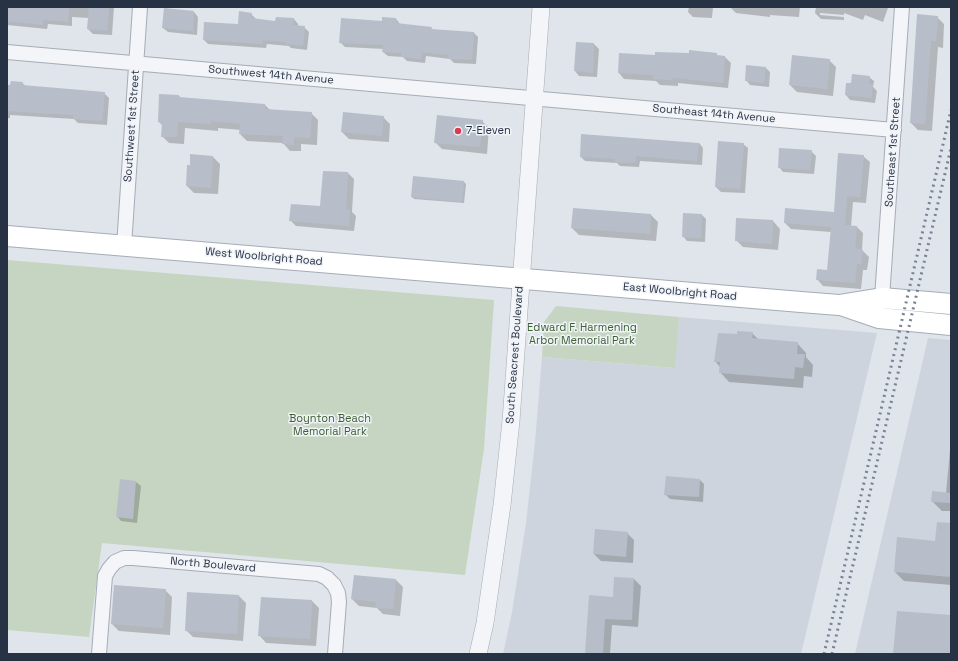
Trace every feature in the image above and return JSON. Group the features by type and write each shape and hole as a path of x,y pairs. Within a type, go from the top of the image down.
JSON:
{"main road":[{"name":"West Woolbright Road","path":"7,236 521,279"},
{"name":"East Woolbright Road","path":"521,279 839,305 879,318 951,325"},
{"name":"East Woolbright Road","path":"839,305 882,298 951,304"}],"street":[{"name":"Southwest 1st Street","path":"124,246 140,7"},
{"name":"South Seacrest Boulevard","path":"478,654 485,623 502,505 511,421 541,7"},
{"name":"Southeast 1st Street","path":"882,298 902,7"},
{"name":"Southwest 14th Avenue","path":"7,52 535,98"},
{"name":"Southeast 14th Avenue","path":"535,98 894,130"},
{"name":"North Boulevard","path":"100,654 105,576 109,568 115,562 124,558 133,558 319,574 331,582 338,593 335,654"}],"shaded area":[{"path":"679,317 877,333 801,654 503,654 512,612 526,523 542,357 674,368"},
{"path":"928,338 951,340 951,654 855,654"}],"green space":[{"name":"Boynton Beach Memorial Park","path":"7,260 494,300 484,449 465,575 102,543 89,637 7,630"},
{"name":"Edward F. Harmening Arbor Memorial Park","path":"556,306 679,317 675,368 542,357 544,322"}],"building":[{"path":"7,7 69,7 68,22 43,20 43,25 7,21"},
{"path":"89,7 109,7 107,31 87,29"},
{"path":"164,8 194,11 193,31 162,28"},
{"path":"239,11 252,13 251,18 275,21 276,17 294,18 293,25 305,26 303,46 286,44 286,42 263,40 262,44 203,40 204,22 238,24"},
{"path":"917,14 938,16 936,41 931,41 925,124 910,123"},
{"path":"382,17 396,18 396,23 432,27 431,29 474,32 472,60 448,59 449,55 422,52 421,59 401,57 401,53 382,52 383,45 339,43 341,18 382,21"},
{"path":"576,42 594,43 593,73 574,71"},
{"path":"689,50 717,53 717,55 725,56 723,83 673,78 672,80 653,79 653,75 618,73 619,53 655,55 655,52 689,53"},
{"path":"792,55 830,59 827,89 789,85"},
{"path":"746,65 766,67 764,83 745,81"},
{"path":"852,74 870,76 869,84 873,85 871,98 845,95 846,83 851,83"},
{"path":"11,81 23,82 22,85 105,92 102,121 73,119 73,115 7,111 7,85 10,85"},
{"path":"159,94 265,104 265,109 312,112 310,138 294,137 294,145 282,144 283,136 239,134 240,124 211,121 211,124 178,122 177,137 161,137 162,123 158,122"},
{"path":"343,112 384,116 382,136 341,132"},
{"name":"7-Eleven","path":"437,115 483,120 480,147 434,143"},
{"path":"581,134 699,143 697,161 636,156 635,163 614,162 615,159 580,157"},
{"path":"718,141 744,143 740,189 715,187"},
{"path":"779,148 812,150 810,170 778,168"},
{"path":"838,153 864,155 860,197 847,196 845,225 857,226 855,249 863,250 861,264 857,264 855,283 816,280 817,269 827,270 831,227 784,223 785,208 834,212"},
{"path":"190,154 213,156 211,188 186,186 187,165 190,165"},
{"path":"323,171 348,172 346,209 350,209 349,226 289,221 291,204 320,206"},
{"path":"413,176 464,181 462,202 411,197"},
{"path":"573,208 651,214 650,234 571,228"},
{"path":"683,213 702,214 701,238 682,237"},
{"path":"736,218 773,220 772,244 735,241"},
{"path":"737,331 753,332 752,338 798,342 797,354 805,354 803,368 795,367 794,379 719,373 720,362 714,362 718,333 737,334"},
{"path":"666,476 700,479 699,497 664,495"},
{"path":"120,479 136,481 133,519 116,517"},
{"path":"932,491 951,493 951,503 931,502"},
{"path":"937,522 951,523 951,577 894,572 897,537 935,541"},
{"path":"595,529 628,532 626,557 593,554"},
{"path":"354,575 396,579 393,609 375,608 376,602 351,599"},
{"path":"614,577 634,578 632,620 605,619 603,654 585,654 589,595 613,597"},
{"path":"114,585 166,589 163,628 111,624"},
{"path":"187,592 239,595 237,634 185,631"},
{"path":"261,597 312,600 310,639 258,636"},
{"path":"897,611 951,615 951,654 893,654"}],"railway":[{"path":"824,654 951,110"},
{"path":"832,654 951,148"}],"place":[{"name":"7-Eleven","path":"458,131"}]}
